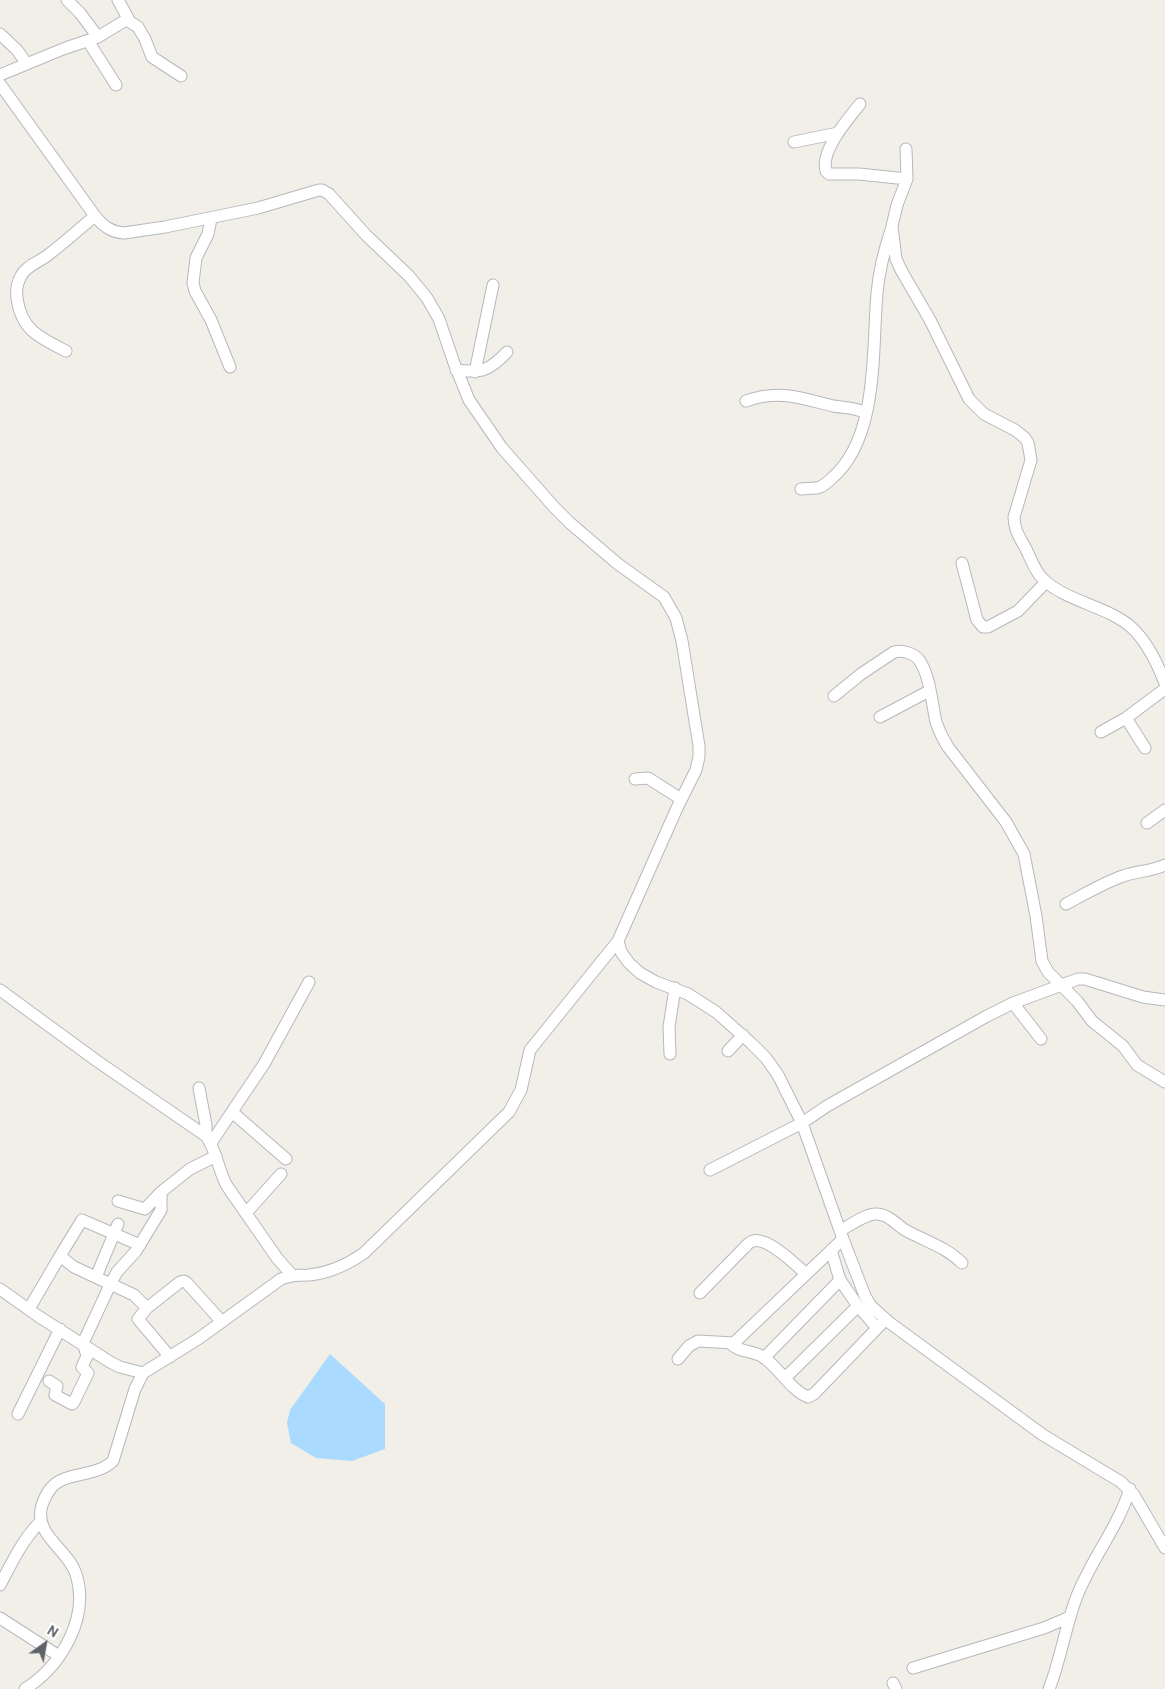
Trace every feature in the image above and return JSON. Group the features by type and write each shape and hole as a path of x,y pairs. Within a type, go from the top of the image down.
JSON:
{"street":[{"path":"68,0 80,13 116,85"},
{"path":"118,0 128,18 127,20 138,27 146,39 152,57 182,76"},
{"path":"0,75 93,39 127,20"},
{"path":"0,34 17,50 27,64"},
{"path":"0,84 95,216 112,231 124,233 211,219 269,206 314,191 325,191 366,235 404,271 427,298 439,319 456,370 469,400 481,420 507,454 548,500 604,552 658,592 668,602 673,610 682,641 699,751 696,770 681,799 618,941 530,1050 526,1061 523,1084 509,1112 364,1254 350,1263 329,1271 292,1275 275,1282 222,1322 143,1374 135,1389 113,1461 108,1466 100,1469 59,1481 50,1488 41,1510 41,1521 43,1529 49,1538 66,1557 76,1573 80,1594 77,1620 69,1640 59,1656 39,1679 25,1689"},
{"path":"860,104 838,134 827,156 825,167 827,173 907,179"},
{"path":"794,142 838,134"},
{"path":"801,488 821,486 837,474 858,442 866,414 880,266 897,205 907,179 906,149"},
{"path":"66,351 44,341 25,324 18,306 16,293 18,283 21,275 26,270 46,257 95,216"},
{"path":"211,219 208,234 196,258 193,283 195,291 211,320 230,367"},
{"path":"892,226 898,265 930,320 969,399 984,414 1015,430 1028,443 1031,460 1018,501 1014,524 1036,569 1046,582 1130,626 1148,647 1165,683"},
{"path":"475,372 493,285"},
{"path":"456,370 475,372 490,368 507,352"},
{"path":"746,401 764,396 793,396 834,406 853,408 866,414"},
{"path":"962,563 979,624 983,627 988,627 1018,611 1046,582"},
{"path":"834,696 888,655 899,651 907,652 919,660 930,691 941,735 948,747 1006,822 1024,854 1035,908 1042,961 1048,972 1077,1001 1092,1020 1123,1046 1137,1065 1165,1082"},
{"path":"1101,732 1126,718 1165,689"},
{"path":"880,717 930,691"},
{"path":"1126,718 1145,748"},
{"path":"635,779 648,778 681,799"},
{"path":"1147,823 1165,810"},
{"path":"1066,904 1097,887 1124,876 1153,870 1165,865"},
{"path":"618,941 621,952 640,973 656,982 688,994 716,1012 766,1058 778,1075 802,1123 841,1235 865,1296 871,1306 885,1320 1043,1435 1112,1475 1130,1489 1165,1548"},
{"path":"710,1170 802,1123 863,1086 1013,1003 1060,985 1078,979 1092,979 1143,997 1165,1000"},
{"path":"208,1139 232,1112 264,1064 309,982"},
{"path":"670,1054 669,1027 675,988"},
{"path":"0,990 97,1062 208,1139"},
{"path":"1013,1003 1041,1039"},
{"path":"728,1051 742,1035"},
{"path":"200,1088 208,1139 216,1156 221,1175 277,1258 292,1275"},
{"path":"232,1112 286,1159"},
{"path":"118,1201 145,1209 161,1192 190,1169 216,1156"},
{"path":"246,1213 281,1174"},
{"path":"48,1381 57,1386 55,1394 72,1404 74,1402 88,1373 82,1367 87,1356 83,1343 117,1272 140,1245 161,1210 161,1192"},
{"path":"730,1343 739,1338 831,1250 841,1235 871,1215 882,1215 902,1228 943,1248 956,1256 962,1263"},
{"path":"29,1309 82,1220 116,1229 140,1245"},
{"path":"96,1277 116,1229"},
{"path":"700,1293 750,1242 755,1240 765,1242 775,1248 806,1274"},
{"path":"831,1250 840,1280 858,1306 877,1328"},
{"path":"60,1256 74,1267 134,1295 147,1308"},
{"path":"764,1358 840,1280"},
{"path":"170,1357 138,1319 147,1308 180,1282 184,1281 222,1322"},
{"path":"0,1289 115,1364 143,1374"},
{"path":"785,1378 858,1306"},
{"path":"678,1358 689,1346 698,1341 730,1343 740,1350 764,1358 808,1397 885,1320"},
{"path":"18,1414 60,1329"},
{"path":"1049,1689 1056,1672 1070,1617 1084,1579 1117,1523 1130,1489"},
{"path":"0,1585 31,1530 41,1521"},
{"path":"913,1668 1044,1628 1070,1617"},
{"path":"0,1618 59,1656"}],"water":[{"path":"330,1354 385,1404 385,1449 352,1461 316,1458 291,1443 287,1423 290,1410"}]}
